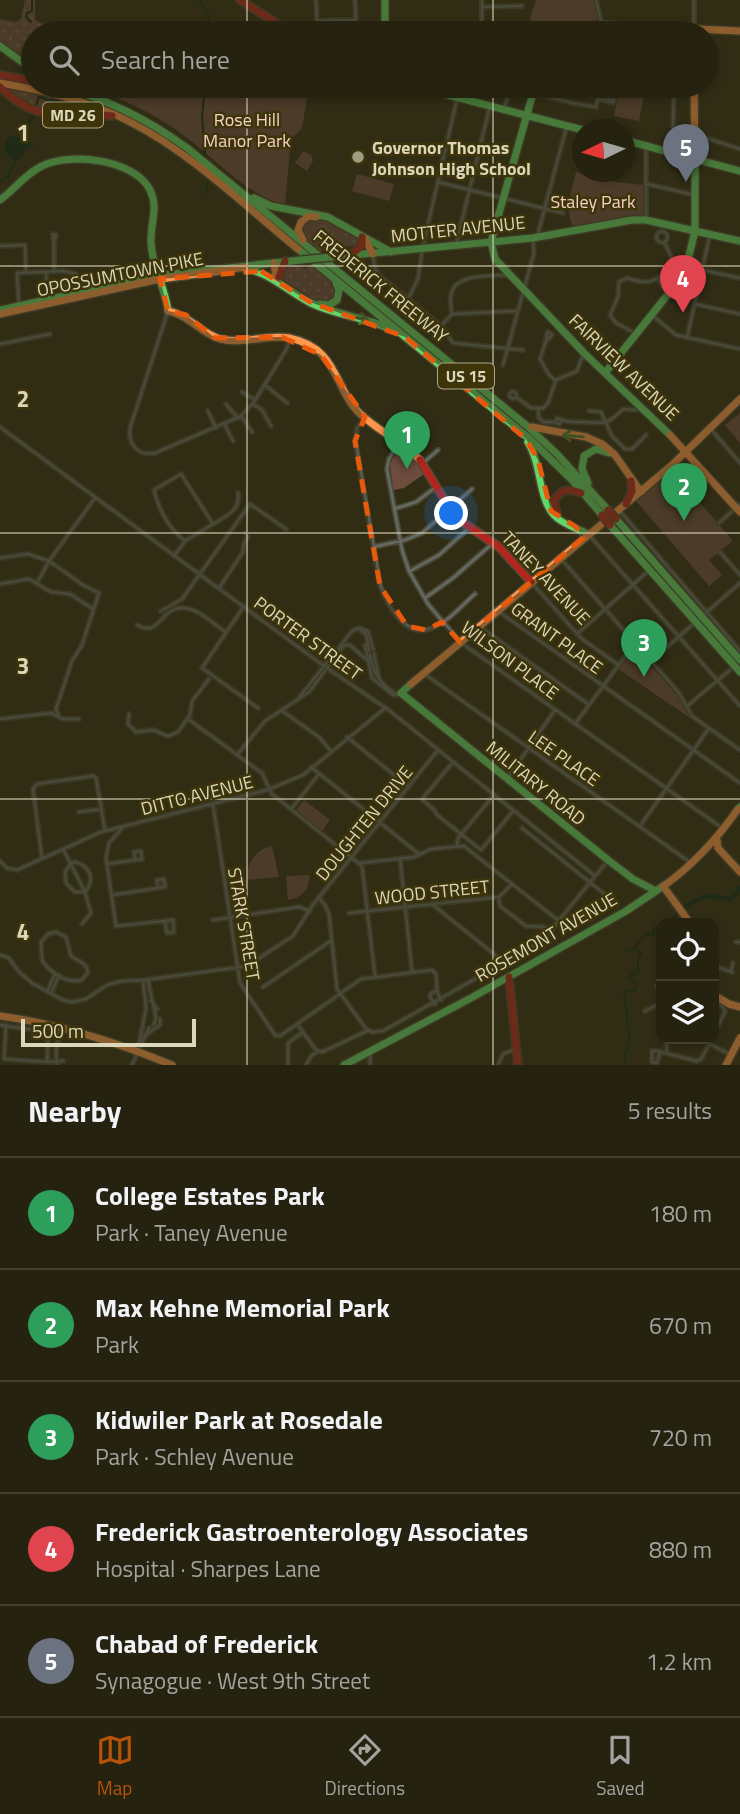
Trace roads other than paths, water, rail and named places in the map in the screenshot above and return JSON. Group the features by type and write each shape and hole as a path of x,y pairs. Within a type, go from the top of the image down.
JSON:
{"main road":[{"path":"240,0 273,21"},
{"path":"385,21 386,0"},
{"path":"719,31 740,31"},
{"path":"0,46 21,61"},
{"path":"0,75 21,79"},
{"name":"US 15","path":"2,85 21,89"},
{"name":"MD 26","path":"2,85 17,103 37,113 56,116 104,114 151,132"},
{"name":"US 15","path":"70,98 121,116 151,132"},
{"name":"FREDERICK FREEWAY","path":"99,98 162,129 527,426 557,454 740,671"},
{"path":"459,98 572,127"},
{"path":"491,242 532,98"},
{"path":"605,373 684,272 695,231 694,98"},
{"name":"FREDERICK FREEWAY","path":"151,132 192,161 511,423 589,494"},
{"path":"635,143 740,171"},
{"path":"0,200 29,173 50,162 74,159 116,163 133,170 149,188 156,210 153,251 168,311"},
{"path":"236,188 273,206 332,219 391,252"},
{"path":"313,252 298,230 301,222 309,216 329,221 366,238 373,254"},
{"name":"MOTTER AVENUE","path":"300,260 535,238 632,220 646,220 740,241"},
{"path":"350,255 362,246 366,238"},
{"name":"FAIRVIEW AVENUE","path":"491,242 495,259 508,275 584,356 687,450 739,508"},
{"name":"OPOSSUMTOWN PIKE","path":"0,312 159,277 300,260"},
{"path":"277,277 285,261"},
{"path":"274,265 277,277 310,302 330,311 379,323 405,338"},
{"path":"245,267 277,277 300,294 327,305 337,300 339,290 324,271"},
{"name":"TANEY AVENUE","path":"168,311 183,314 210,335 224,340 269,336 290,338 314,349 327,360 337,374 351,404 400,441 423,463 449,510 469,528 493,543 531,582"},
{"path":"625,504 636,486 648,485 740,399"},
{"path":"511,423 537,455 551,511 586,536"},
{"path":"527,426 548,433 582,436 598,441 608,448 636,486"},
{"path":"586,536 583,527 559,515 554,505 555,497 564,489 589,494 581,464 584,456 593,449 609,453 636,486"},
{"path":"400,694 625,504 636,486"},
{"name":"FREDERICK FREEWAY","path":"613,522 739,655"},
{"name":"MILITARY ROAD","path":"400,694 629,876 659,889"},
{"name":"ROSEMONT AVENUE","path":"344,1065 436,1019 659,889 715,845 739,807"},
{"path":"715,845 740,872"},
{"path":"659,889 685,918"},
{"path":"509,977 518,1065"},
{"path":"719,998 740,1007"},
{"path":"0,1016 61,1026 138,1050 172,1065"},
{"path":"726,1065 740,1038"}],"street":[{"path":"316,0 317,21 356,20 355,0"},
{"path":"480,21 482,0"},
{"path":"596,0 601,21"},
{"path":"694,0 694,21"},
{"path":"482,7 522,6"},
{"path":"408,299 418,282 438,181 459,98"},
{"path":"504,110 507,98"},
{"path":"565,98 596,107 601,98"},
{"path":"674,98 673,127 740,149"},
{"path":"456,247 490,106"},
{"path":"503,365 567,125"},
{"path":"646,146 646,220"},
{"path":"438,181 563,214"},
{"path":"647,184 695,195"},
{"path":"687,338 710,234"},
{"path":"54,239 54,271"},
{"path":"634,334 616,323 610,315 618,297 620,281 628,278 642,283 667,271 671,260 664,242"},
{"path":"0,246 25,245 26,272"},
{"path":"373,254 377,273 441,326 449,340 456,345 523,349"},
{"path":"702,270 740,278"},
{"path":"46,271 47,293"},
{"path":"20,308 17,273 54,271 76,274"},
{"path":"441,326 452,313 450,294 461,281 508,275"},
{"path":"657,278 668,292"},
{"path":"47,287 64,286"},
{"path":"694,304 740,314"},
{"path":"168,311 130,428 131,444 142,453 155,453 239,417 254,402 265,385 286,350 290,338"},
{"path":"452,313 518,311"},
{"path":"652,315 676,335 740,349"},
{"path":"0,344 50,334"},
{"path":"547,338 540,359 549,375 556,380"},
{"path":"516,397 531,408 538,409 547,405 556,380 576,372 584,356"},
{"path":"265,385 287,403"},
{"path":"243,392 262,410 271,426"},
{"path":"226,404 252,432"},
{"path":"538,409 539,418 544,422 555,422 556,418 573,423 607,423 623,409 639,407"},
{"path":"208,411 216,428"},
{"path":"589,411 601,412 612,436 626,449 632,449 646,435"},
{"path":"365,417 357,428 355,441 383,593 400,620 411,629 421,631 431,629 442,622 475,594"},
{"path":"225,425 233,441"},
{"name":"PORTER STREET","path":"0,427 385,708 595,876"},
{"path":"709,428 740,463"},
{"name":"WILSON PLACE","path":"400,441 389,459 387,469 400,541 409,571 442,622 460,642 725,830"},
{"path":"423,463 438,450"},
{"path":"681,479 698,464"},
{"path":"185,541 174,531 157,503 154,490 179,474 183,475 213,524"},
{"path":"394,509 416,502 436,487"},
{"path":"373,547 422,533 472,489"},
{"path":"174,555 185,541 235,509 239,493"},
{"path":"37,583 48,561 95,498"},
{"path":"161,611 179,603 250,504 286,529"},
{"path":"719,523 739,508"},
{"path":"618,510 739,655"},
{"path":"409,571 439,555 469,528"},
{"path":"219,588 243,552 248,537 246,533"},
{"path":"586,536 740,706"},
{"path":"424,598 453,578 493,543"},
{"path":"720,552 740,575"},
{"path":"0,558 28,554 48,561 99,593 82,645 72,661 56,709 58,713"},
{"path":"560,558 679,693 691,715 740,750"},
{"path":"577,634 646,573"},
{"path":"0,584 26,579 51,592 70,594 93,609"},
{"name":"TANEY AVENUE","path":"531,582 577,634 617,664"},
{"path":"706,613 740,583"},
{"path":"244,606 202,668 258,708"},
{"path":"137,625 151,628 171,610 185,607 194,610 225,632"},
{"name":"GRANT PLACE","path":"498,611 740,783"},
{"path":"651,662 692,625"},
{"path":"479,627 588,704"},
{"path":"237,755 265,720 309,692 349,633 358,628 366,634 371,649 373,671 380,681 400,694"},
{"path":"575,724 635,643"},
{"path":"326,667 347,644 367,660"},
{"path":"371,649 365,645 372,678 393,695 400,694"},
{"path":"687,706 730,670"},
{"name":"LEE PLACE","path":"423,673 691,863"},
{"path":"129,714 128,722 134,731 140,733 153,730 169,736 181,730 188,719 192,701 209,679"},
{"name":"DITTO AVENUE","path":"0,861 7,868 17,870 105,831 269,789 294,780 385,708"},
{"path":"281,710 319,737 331,751"},
{"path":"506,779 555,710"},
{"path":"0,719 51,713 63,719 79,719"},
{"path":"188,719 262,773 269,789 364,869 375,976"},
{"path":"640,826 709,728"},
{"path":"347,737 409,787"},
{"name":"DOUGHTEN DRIVE","path":"49,993 67,1001 80,1001 115,982 251,964 291,938 319,898 439,750"},
{"path":"453,762 422,799 462,835 481,850 513,811"},
{"path":"311,768 419,854"},
{"path":"291,809 319,774"},
{"path":"42,859 34,786 95,777 105,831"},
{"path":"458,846 457,840 494,795"},
{"name":"STARK STREET","path":"212,804 236,968 242,987 277,1037 298,1024"},
{"path":"79,813 102,809"},
{"path":"123,827 108,846 107,864 117,927 165,921"},
{"path":"522,828 617,904"},
{"path":"112,829 115,834"},
{"path":"359,863 401,858 431,849 466,847 559,921"},
{"path":"63,849 85,892 91,913 82,924"},
{"path":"401,858 412,971"},
{"path":"107,864 135,860"},
{"path":"71,863 82,864 91,874 91,883 85,892"},
{"path":"71,863 65,872 66,883 75,892 85,892"},
{"path":"319,898 328,911 340,993 369,1030 375,1032 390,1030 536,946 605,864"},
{"name":"WOOD STREET","path":"349,913 499,897 512,884"},
{"path":"112,895 158,888"},
{"path":"499,897 500,906 526,926 544,927 551,931"},
{"path":"432,904 505,963"},
{"path":"213,920 299,907 310,911"},
{"path":"87,918 88,924"},
{"path":"56,932 66,937 68,953 83,962 88,972 79,981 57,975 42,960 40,949 44,937 56,932"},
{"path":"263,987 332,940"},
{"path":"0,955 7,956 23,976 49,993 57,975"},
{"path":"719,968 732,972 733,963"},
{"path":"318,1051 298,1024 361,979 412,971 434,971 441,1000"},
{"path":"146,980 156,1018 154,1025"},
{"path":"138,1050 146,1009 146,980"},
{"path":"435,1004 431,1000 431,993 437,991"},
{"path":"151,1000 157,1009"},
{"path":"645,1010 656,1004"},
{"path":"719,1004 725,1011 719,1024"},
{"path":"144,1036 160,1025 160,1019"},
{"path":"0,1025 40,1031 44,1034 49,1044 47,1062"},
{"path":"6,1025 4,1059 56,1064 63,1061"},
{"path":"56,1064 55,1050 61,1026"},
{"path":"132,1065 149,1028"},
{"path":"306,1065 318,1051 325,1051 369,1030"},
{"path":"288,1065 288,1043 303,1032"},
{"path":"666,1044 667,1053"},
{"path":"660,1052 695,1061 701,1059 708,1044"},
{"path":"711,1044 731,1055"},
{"path":"498,1065 503,1054 516,1049"},
{"path":"370,1053 370,1065"},
{"path":"685,1065 687,1059"}],"waterway":[{"path":"30,21 26,17 27,13 32,11 32,0"},
{"path":"199,0 208,13 209,21"},
{"path":"35,109 38,98"},
{"path":"43,98 69,102"},
{"path":"204,98 202,116 205,156"},
{"path":"27,129 33,115"},
{"path":"0,182 10,175 8,171 12,169 16,159"},
{"path":"206,193 208,180"},
{"path":"37,298 46,294"},
{"path":"685,907 705,896 731,899 740,888"},
{"path":"673,918 678,913"},
{"path":"625,1065 625,1054 630,1041 624,992 636,990 636,984 629,978 631,974 638,972 641,953 635,947 645,934 653,936 656,928"},
{"path":"627,951 636,948"}],"place":[{"name":"Governor Thomas Johnson High School","path":"358,157"},
{"name":"Chabad of Frederick","path":"686,182"},
{"name":"Frederick Gastroenterology Associates","path":"683,313"},
{"name":"College Estates Park","path":"407,469"},
{"name":"Max Kehne Memorial Park","path":"684,521"},
{"name":"Kidwiler Park at Rosedale","path":"644,677"}],"park label":[{"name":"Rose Hill Manor Park","path":"247,129"},
{"name":"Staley Park","path":"593,201"}]}
